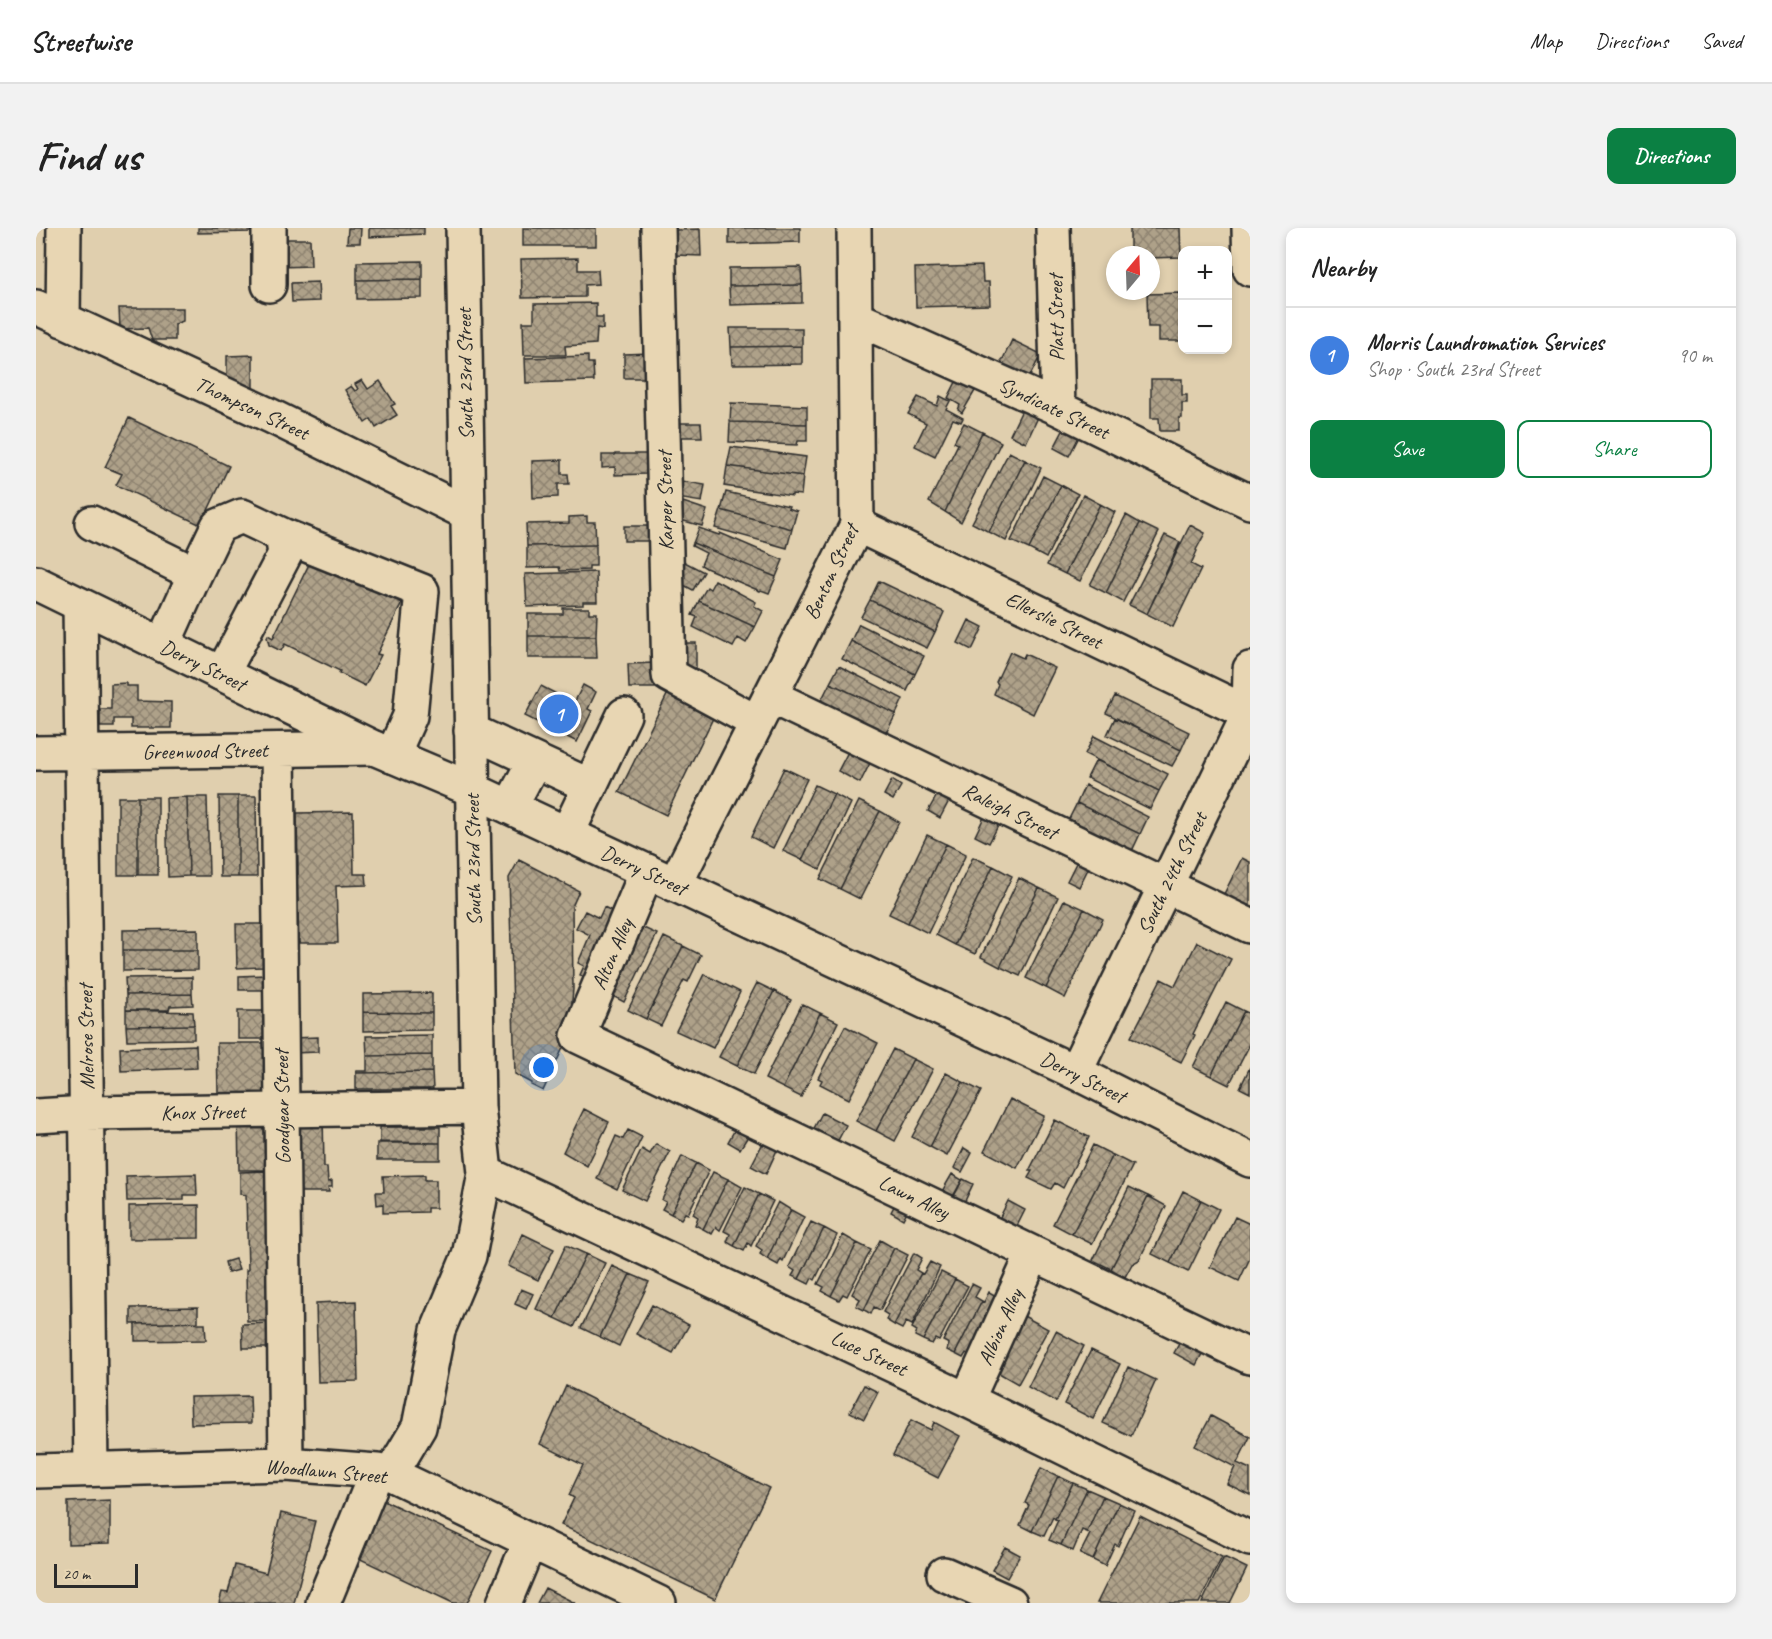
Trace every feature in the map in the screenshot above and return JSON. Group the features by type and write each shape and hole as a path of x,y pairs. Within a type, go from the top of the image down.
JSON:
{"street":[{"path":"49,314 64,228"},
{"path":"268,228 269,285"},
{"name":"South 23rd Street","path":"323,1603 384,1473 418,1427 438,1330 470,1256 485,1173 478,1107 462,228"},
{"name":"Karper Street","path":"658,228 669,675 763,709"},
{"name":"Benton Street","path":"661,878 763,709 857,525 854,228"},
{"name":"Platt Street","path":"1053,228 1058,408"},
{"path":"1249,228 1250,269"},
{"name":"Thompson Street","path":"49,314 271,416 467,513"},
{"name":"Syndicate Street","path":"856,318 1058,408 1250,502"},
{"path":"163,645 218,526 242,516 282,535 422,591 410,716 383,752"},
{"path":"92,524 195,574"},
{"name":"Ellerslie Street","path":"857,525 1249,714"},
{"path":"222,674 285,554 282,535"},
{"name":"Derry Street","path":"36,583 383,752 510,807 1075,1072 1250,1160"},
{"name":"Melrose Street","path":"80,605 91,1469"},
{"name":"South 24th Street","path":"1075,1072 1249,714 1250,669"},
{"name":"Raleigh Street","path":"763,709 1165,885 1250,926"},
{"path":"567,834 624,715"},
{"path":"471,731 590,786"},
{"name":"Greenwood Street","path":"36,753 278,750 383,752"},
{"name":"Goodyear Street","path":"278,750 286,1464"},
{"path":"510,807 534,761"},
{"name":"Alton Alley","path":"578,1036 661,878"},
{"name":"Lawn Alley","path":"578,1036 1250,1357"},
{"name":"Knox Street","path":"36,1116 87,1113 478,1107"},
{"name":"Luce Street","path":"485,1173 967,1400 1250,1539"},
{"name":"Albion Alley","path":"967,1400 1033,1254"},
{"name":"Woodlawn Street","path":"36,1471 286,1464 384,1473 659,1603"},
{"path":"504,1603 530,1541"},
{"path":"944,1574 1010,1603"}],"building":[{"path":"198,228 253,228 253,232 198,233"},
{"path":"348,228 361,228 360,243 347,243"},
{"path":"369,228 424,228 424,234 369,237"},
{"path":"523,228 596,228 596,246 523,246"},
{"path":"729,228 800,228 800,242 729,244"},
{"path":"1130,228 1180,228 1181,246 1178,246 1178,257 1160,258 1160,246 1130,246"},
{"path":"700,229 701,256 675,255 675,230"},
{"path":"281,239 310,239 311,266 281,267"},
{"path":"578,258 578,270 598,270 599,284 585,285 585,297 522,298 521,259"},
{"path":"422,261 422,279 357,280 357,262"},
{"path":"982,266 983,282 989,282 990,305 916,307 915,268"},
{"path":"801,267 802,285 729,286 729,268"},
{"path":"422,279 422,298 357,299 357,280"},
{"path":"318,282 319,301 292,302 291,283"},
{"path":"802,285 802,303 730,305 729,286"},
{"path":"1178,293 1178,341 1159,341 1159,327 1148,327 1147,300 1160,300 1160,294"},
{"path":"596,303 596,317 603,317 603,329 597,328 596,344 565,346 566,355 524,355 523,322 534,322 534,304"},
{"path":"119,308 183,308 183,321 175,324 175,340 152,340 148,328 120,329"},
{"path":"730,328 802,328 802,346 731,347"},
{"path":"1012,340 1041,354 1029,378 1001,363"},
{"path":"802,346 802,364 732,365 731,347"},
{"path":"650,353 650,378 624,378 624,354"},
{"path":"253,355 253,394 227,385 227,356"},
{"path":"588,356 588,363 593,363 594,381 526,383 525,358"},
{"path":"960,374 979,384 962,413 958,410 960,405 948,398"},
{"path":"1151,379 1182,379 1182,395 1187,395 1187,403 1182,403 1179,431 1160,431 1159,418 1151,418"},
{"path":"362,380 368,389 380,381 395,404 391,406 397,415 376,428 371,419 365,423 345,390 351,386 355,391 358,389 355,384"},
{"path":"940,396 950,401 946,409 963,418 961,422 953,419 935,456 915,446 926,423 908,414 918,397 937,406"},
{"path":"731,403 807,406 807,424 730,422"},
{"path":"1024,406 1040,413 1026,443 1010,435"},
{"path":"129,418 229,466 201,525 116,485 122,474 105,467"},
{"path":"730,422 807,424 807,441 798,441 797,445 729,442"},
{"path":"676,423 701,423 702,437 677,437"},
{"path":"964,423 982,432 945,512 929,502 958,444 954,442"},
{"path":"1066,425 1081,433 1069,456 1054,448"},
{"path":"982,432 1001,442 961,522 945,512"},
{"path":"731,447 806,457 803,476 727,466"},
{"path":"1009,452 1025,460 989,532 972,523"},
{"path":"646,454 646,474 615,475 615,467 602,468 602,455"},
{"path":"562,460 562,474 568,474 569,484 558,484 558,497 533,498 532,461"},
{"path":"1025,460 1041,468 1006,541 989,532"},
{"path":"727,466 803,476 801,495 792,494 792,496 724,486"},
{"path":"1043,476 1061,485 1029,549 1011,541"},
{"path":"681,481 705,485 702,502 677,498"},
{"path":"1061,485 1078,494 1046,558 1029,549"},
{"path":"726,492 789,506 788,508 797,511 792,529 721,510"},
{"path":"1083,495 1100,504 1065,574 1047,565"},
{"path":"683,502 707,510 702,526 677,519"},
{"path":"1100,504 1115,512 1080,581 1065,574"},
{"path":"721,510 792,529 787,548 715,528"},
{"path":"1126,515 1140,523 1106,593 1090,585"},
{"path":"587,516 587,522 595,522 596,545 527,546 526,524 569,523 569,517"},
{"path":"1140,523 1159,532 1123,602 1106,593"},
{"path":"1190,525 1205,533 1191,564 1201,569 1173,627 1147,614"},
{"path":"624,526 648,526 648,541 624,541"},
{"path":"699,528 719,535 720,533 783,560 776,577 693,543"},
{"path":"1165,535 1180,542 1147,614 1129,605"},
{"path":"693,543 776,577 769,593 701,565 706,553 692,546"},
{"path":"596,545 596,566 589,566 589,570 560,571 559,567 527,568 527,546"},
{"path":"313,556 403,601 377,654 381,655 365,686 285,644 281,651 269,645 267,637 268,635 273,638"},
{"path":"677,558 704,572 693,590 676,581"},
{"path":"596,572 597,602 583,602 583,605 527,607 525,574"},
{"path":"715,580 756,602 754,606 763,611 755,627 699,601 707,587 710,589"},
{"path":"879,581 944,612 935,632 870,600"},
{"path":"870,600 935,632 927,648 861,617"},
{"path":"699,601 755,627 746,643 738,638 733,647 693,627 697,617 692,615"},
{"path":"563,608 589,608 589,613 597,613 596,636 528,636 528,614 563,614"},
{"path":"969,620 983,627 972,650 958,643"},
{"path":"859,624 924,656 915,674 851,641"},
{"path":"528,636 596,636 597,658 528,658"},
{"path":"851,641 915,674 907,691 842,659"},
{"path":"680,643 696,643 696,670 680,671"},
{"path":"1010,652 1023,658 1025,654 1055,668 1033,714 994,694 998,684 996,682"},
{"path":"654,663 655,688 629,688 628,664"},
{"path":"839,666 903,699 896,714 830,683"},
{"path":"126,683 126,686 137,686 137,701 171,702 171,728 131,728 131,719 114,719 114,727 100,727 100,709 111,709 111,684"},
{"path":"830,683 896,714 886,733 821,701"},
{"path":"583,685 596,692 588,709 592,711 577,742 525,716 541,686 574,703"},
{"path":"668,693 714,716 666,815 619,792"},
{"path":"1115,696 1189,732 1181,750 1106,713"},
{"path":"1115,718 1181,750 1172,766 1107,735"},
{"path":"1094,736 1168,774 1159,791 1085,754"},
{"path":"850,748 872,759 860,783 838,771"},
{"path":"1096,760 1159,791 1150,809 1087,778"},
{"path":"784,768 807,779 773,848 751,837"},
{"path":"892,780 901,786 893,800 884,795"},
{"path":"815,785 834,794 802,860 783,851"},
{"path":"1085,785 1148,817 1140,834 1077,803"},
{"path":"940,790 951,797 940,818 928,811"},
{"path":"834,794 851,803 820,869 802,860"},
{"path":"219,796 238,796 238,877 220,877"},
{"path":"238,796 256,796 257,877 238,877"},
{"path":"118,797 138,797 138,875 118,875"},
{"path":"138,797 158,797 158,875 138,875"},
{"path":"187,797 207,797 209,876 189,876"},
{"path":"187,797 189,876 168,877 166,798"},
{"path":"859,801 880,811 840,889 820,879"},
{"path":"1077,803 1140,834 1132,851 1069,819"},
{"path":"880,811 899,822 860,899 840,889"},
{"path":"353,812 354,874 366,874 367,885 336,886 338,943 299,943 297,881 291,881 291,874 298,874 297,813"},
{"path":"986,813 1001,820 989,843 975,836"},
{"path":"927,835 946,844 908,923 889,914"},
{"path":"946,844 966,854 928,933 908,923"},
{"path":"973,857 993,866 955,945 936,935"},
{"path":"1242,858 1250,862 1250,910 1223,896"},
{"path":"1078,859 1090,865 1079,887 1067,881"},
{"path":"519,860 579,891 572,907 573,989 569,1035 543,1091 515,1074 509,878"},
{"path":"993,866 1012,876 975,954 955,945"},
{"path":"1019,878 1039,888 1000,967 981,957"},
{"path":"1039,888 1058,897 1020,976 1000,967"},
{"path":"1064,900 1084,909 1046,988 1026,978"},
{"path":"604,907 624,917 593,981 580,975 584,966 578,963 590,935 576,928 585,911 599,918"},
{"path":"1084,909 1103,919 1065,998 1046,988"},
{"path":"236,924 262,924 263,967 237,968"},
{"path":"637,925 657,934 624,1002 605,992"},
{"path":"198,929 198,950 123,950 123,930"},
{"path":"664,937 683,946 646,1019 628,1010"},
{"path":"1197,942 1231,959 1181,1062 1131,1037 1161,979 1175,986"},
{"path":"683,946 701,955 688,982 684,980 661,1026 646,1019"},
{"path":"123,950 198,950 198,970 123,971"},
{"path":"704,974 740,992 713,1048 676,1031"},
{"path":"264,975 264,990 239,990 239,976"},
{"path":"192,977 192,994 126,995 125,978"},
{"path":"757,983 774,991 737,1066 719,1057"},
{"path":"774,991 791,1000 754,1074 737,1066"},
{"path":"432,993 432,1013 363,1012 363,994"},
{"path":"192,994 193,1005 170,1006 169,1010 126,1010 126,995"},
{"path":"1226,1002 1244,1011 1211,1076 1193,1067"},
{"path":"802,1004 820,1013 783,1088 765,1079"},
{"path":"126,1010 193,1012 194,1025 126,1026"},
{"path":"238,1011 264,1011 264,1039 238,1039"},
{"path":"1244,1011 1250,1014 1250,1044 1229,1085 1211,1076"},
{"path":"363,1012 432,1013 432,1030 363,1031"},
{"path":"820,1013 838,1022 801,1097 783,1088"},
{"path":"194,1025 194,1039 127,1040 126,1026"},
{"path":"845,1026 878,1043 849,1099 820,1084 822,1080 818,1078"},
{"path":"432,1035 432,1055 367,1056 366,1036"},
{"path":"318,1037 318,1052 293,1053 292,1038"},
{"path":"217,1043 264,1043 265,1093 218,1093"},
{"path":"196,1045 197,1068 121,1071 120,1048"},
{"path":"893,1049 913,1059 876,1131 856,1121"},
{"path":"432,1055 432,1072 356,1073 356,1071 367,1071 367,1056"},
{"path":"913,1059 933,1069 895,1141 876,1131"},
{"path":"1250,1067 1250,1093 1240,1088"},
{"path":"432,1072 433,1089 356,1089 356,1073"},
{"path":"946,1073 963,1082 930,1147 912,1137"},
{"path":"963,1082 981,1091 947,1156 930,1147"},
{"path":"1010,1099 1044,1116 1017,1168 984,1151"},
{"path":"584,1109 609,1122 587,1166 563,1152"},
{"path":"822,1113 846,1125 834,1148 810,1136"},
{"path":"323,1115 324,1167 327,1167 328,1182 332,1181 332,1187 328,1187 329,1192 300,1192 298,1116"},
{"path":"238,1119 264,1119 265,1170 239,1170"},
{"path":"1055,1120 1089,1137 1063,1188 1055,1183 1051,1189 1028,1178 1032,1171 1029,1171"},
{"path":"739,1122 752,1130 740,1149 728,1142"},
{"path":"380,1127 440,1127 440,1143 380,1142"},
{"path":"628,1130 642,1137 617,1189 597,1179 616,1136 623,1139"},
{"path":"377,1143 440,1143 440,1160 377,1160"},
{"path":"763,1143 777,1150 766,1174 751,1166"},
{"path":"656,1144 670,1152 645,1201 622,1190 642,1149 650,1154"},
{"path":"1093,1145 1113,1155 1072,1234 1053,1224"},
{"path":"964,1148 972,1153 962,1172 954,1168"},
{"path":"1113,1155 1133,1165 1092,1244 1072,1234"},
{"path":"682,1156 696,1163 671,1214 662,1209 666,1202 662,1200"},
{"path":"696,1163 709,1170 688,1214 685,1213 681,1219 671,1214"},
{"path":"267,1171 270,1321 247,1321 246,1195 240,1194 240,1172"},
{"path":"713,1172 728,1179 703,1229 695,1225 698,1217 693,1214"},
{"path":"196,1174 197,1195 184,1195 184,1200 127,1201 126,1176"},
{"path":"952,1174 962,1180 951,1200 941,1193"},
{"path":"425,1175 425,1180 436,1180 436,1208 427,1208 427,1212 383,1213 383,1204 377,1205 376,1192 384,1192 383,1176"},
{"path":"728,1179 742,1187 720,1230 716,1227 712,1234 703,1229"},
{"path":"963,1179 973,1184 963,1205 952,1200"},
{"path":"745,1187 759,1194 734,1246 727,1242 730,1234 724,1231"},
{"path":"1129,1187 1148,1196 1111,1269 1093,1260"},
{"path":"1183,1191 1201,1200 1170,1263 1152,1254"},
{"path":"759,1194 773,1201 751,1246 748,1243 744,1251 734,1246"},
{"path":"900,1195 912,1202 903,1219 891,1212"},
{"path":"1148,1196 1166,1206 1139,1260 1132,1264 1125,1277 1111,1269"},
{"path":"1201,1200 1219,1209 1188,1272 1170,1263"},
{"path":"1008,1201 1025,1210 1013,1234 996,1225"},
{"path":"778,1202 791,1210 767,1259 760,1254 762,1250 756,1246"},
{"path":"199,1205 199,1238 129,1239 129,1206"},
{"path":"791,1210 804,1217 783,1261 781,1259 778,1265 767,1259"},
{"path":"1235,1217 1250,1224 1250,1258 1239,1281 1210,1267"},
{"path":"811,1222 824,1228 799,1279 792,1276 795,1271 789,1267"},
{"path":"824,1228 837,1235 815,1280 812,1278 809,1284 799,1279"},
{"path":"523,1234 554,1249 538,1280 508,1266"},
{"path":"843,1235 857,1243 831,1296 822,1291 824,1287 818,1284"},
{"path":"880,1240 894,1248 864,1310 856,1306 860,1299 852,1294"},
{"path":"857,1243 871,1250 847,1296 843,1294 839,1300 831,1296"},
{"path":"566,1245 586,1254 555,1318 536,1309"},
{"path":"894,1248 908,1255 880,1310 874,1307 871,1314 864,1310"},
{"path":"914,1253 922,1258 916,1270 921,1273 894,1325 886,1320 888,1315 883,1312"},
{"path":"586,1254 605,1263 574,1327 555,1318"},
{"path":"235,1259 239,1270 228,1273 225,1262"},
{"path":"930,1262 940,1267 912,1325 906,1322 902,1329 894,1325 921,1273 923,1274"},
{"path":"612,1266 630,1274 600,1337 581,1328"},
{"path":"941,1272 955,1279 923,1340 915,1336 917,1331 912,1328"},
{"path":"630,1274 649,1282 619,1346 600,1337"},
{"path":"955,1279 968,1286 939,1341 935,1339 932,1344 923,1340"},
{"path":"972,1284 980,1288 975,1297 982,1301 955,1354 947,1350 949,1344 943,1341"},
{"path":"521,1289 533,1294 526,1309 515,1304"},
{"path":"989,1292 1002,1299 972,1357 966,1353 963,1358 955,1354 982,1301 984,1302"},
{"path":"356,1301 358,1381 318,1382 316,1303"},
{"path":"652,1305 689,1325 673,1353 636,1334"},
{"path":"198,1307 198,1322 131,1324 131,1308"},
{"path":"1020,1314 1048,1329 1018,1384 990,1368"},
{"path":"198,1322 198,1324 205,1324 206,1340 135,1341 135,1324"},
{"path":"272,1323 272,1348 243,1348 242,1324"},
{"path":"1056,1331 1084,1346 1056,1402 1028,1387"},
{"path":"1186,1331 1208,1343 1196,1365 1174,1353"},
{"path":"1091,1350 1120,1364 1093,1419 1064,1404"},
{"path":"1128,1367 1156,1380 1131,1436 1103,1423"},
{"path":"864,1385 878,1392 864,1419 850,1412"},
{"path":"566,1386 769,1488 715,1599 561,1525 574,1498 569,1495 583,1465 540,1444"},
{"path":"250,1396 251,1423 191,1424 190,1397"},
{"path":"1211,1416 1250,1437 1237,1463 1250,1469 1250,1495 1227,1484 1235,1467 1195,1446"},
{"path":"911,1420 931,1430 934,1422 960,1436 938,1478 893,1455"},
{"path":"1041,1468 1058,1476 1032,1531 1020,1525 1029,1505 1025,1503"},
{"path":"1058,1476 1073,1483 1044,1536 1032,1531"},
{"path":"1073,1483 1087,1489 1061,1545 1049,1540 1058,1520 1055,1519"},
{"path":"1087,1489 1103,1496 1087,1532 1082,1530 1073,1551 1061,1545"},
{"path":"1103,1496 1119,1503 1093,1560 1080,1554 1090,1534 1087,1532"},
{"path":"381,1499 492,1551 467,1603 453,1603 354,1556"},
{"path":"110,1500 110,1543 68,1544 68,1502"},
{"path":"1119,1503 1134,1510 1118,1546 1115,1544 1105,1566 1093,1560"},
{"path":"281,1513 315,1521 294,1603 219,1603 222,1592 228,1593 235,1565 266,1573"},
{"path":"1140,1516 1222,1557 1199,1603 1097,1603"},
{"path":"1005,1547 1020,1555 1007,1578 992,1570"},
{"path":"1224,1557 1247,1568 1230,1603 1202,1603"},
{"path":"545,1588 575,1603 537,1603"}],"place":[{"name":"Morris Laundromation Services","path":"559,714"}]}
